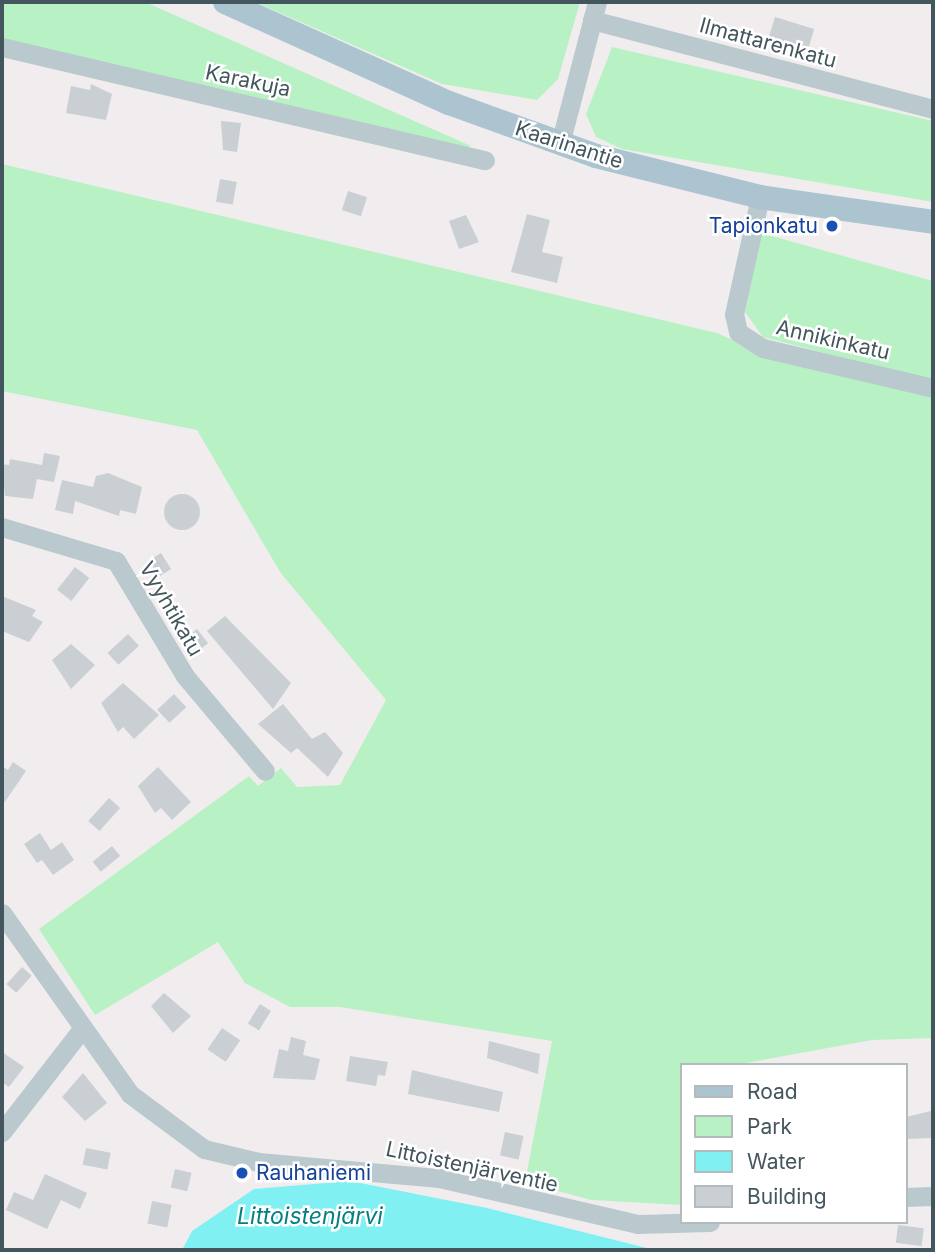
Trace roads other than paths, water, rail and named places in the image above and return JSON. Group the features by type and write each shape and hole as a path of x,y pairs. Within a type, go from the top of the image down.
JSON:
{"main road":[{"name":"Kaarinantie","path":"225,2 436,97 560,144 760,197 933,222"}],"street":[{"path":"560,144 595,11"},
{"name":"Ilmattarenkatu","path":"595,11 933,109"},
{"name":"Karakuja","path":"2,47 485,160"},
{"name":"Annikinkatu","path":"760,197 734,314 738,332 763,348 933,388"},
{"name":"Vyyhtikatu","path":"2,527 116,561 185,676 265,771"},
{"name":"Littoistenjärventie","path":"2,914 50,974 81,1030 149,1110 178,1135 225,1156 439,1178 638,1224 680,1223"},
{"path":"2,1132 81,1030"},
{"path":"907,1197 933,1196"}],"water":[{"name":"Littoistenjärvi","path":"350,1181 487,1208 655,1250 182,1250 192,1231 254,1189"}],"place":[{"name":"Tapionkatu","path":"832,226"},
{"name":"Rauhaniemi","path":"242,1173"}]}
